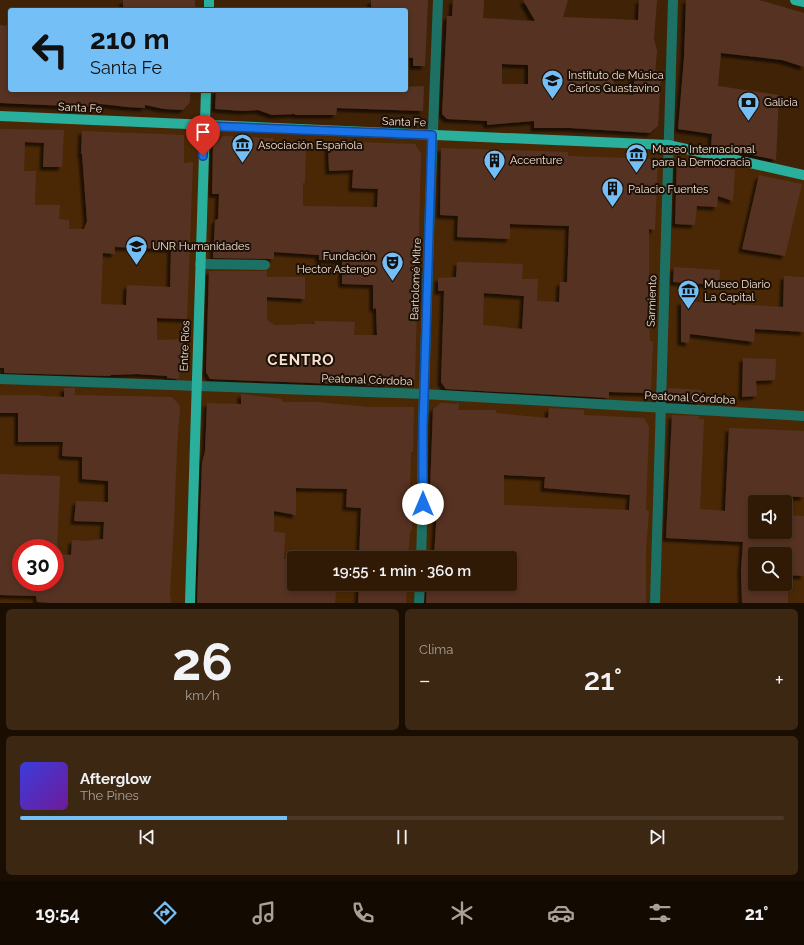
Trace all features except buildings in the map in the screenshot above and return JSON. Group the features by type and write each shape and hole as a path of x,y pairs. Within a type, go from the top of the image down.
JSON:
{"main road":[{"path":"795,0 804,2"},
{"name":"Entre Ríos","path":"190,603 206,92"},
{"name":"Santa Fe","path":"0,116 668,145 804,175"}],"street":[{"name":"Bartolomé Mitre","path":"421,551 424,394 432,135 438,0"},
{"name":"Sarmiento","path":"655,603 673,0"},
{"path":"200,264 265,265"},
{"name":"Peatonal Córdoba","path":"0,379 424,394 660,409 804,416"},
{"path":"419,603 420,591"}],"shaded area":[{"path":"0,116 668,145 804,175 804,603 0,603"}],"place":[{"name":"Instituto de Música Carlos Guastavino","path":"553,100"},
{"name":"Galicia","path":"749,122"},
{"name":"Asociación Española","path":"243,164"},
{"name":"Museo Internacional para la Democracia","path":"636,174"},
{"name":"Accenture","path":"494,180"},
{"name":"Palacio Fuentes","path":"612,208"},
{"name":"UNR Humanidades","path":"136,266"},
{"name":"Fundación Hector Astengo","path":"392,282"},
{"name":"Museo Diario La Capital","path":"688,310"}],"district":[{"name":"CENTRO","path":"301,360"}],"route":[{"path":"203,156 204,126 432,135 423,427 423,504"}]}
